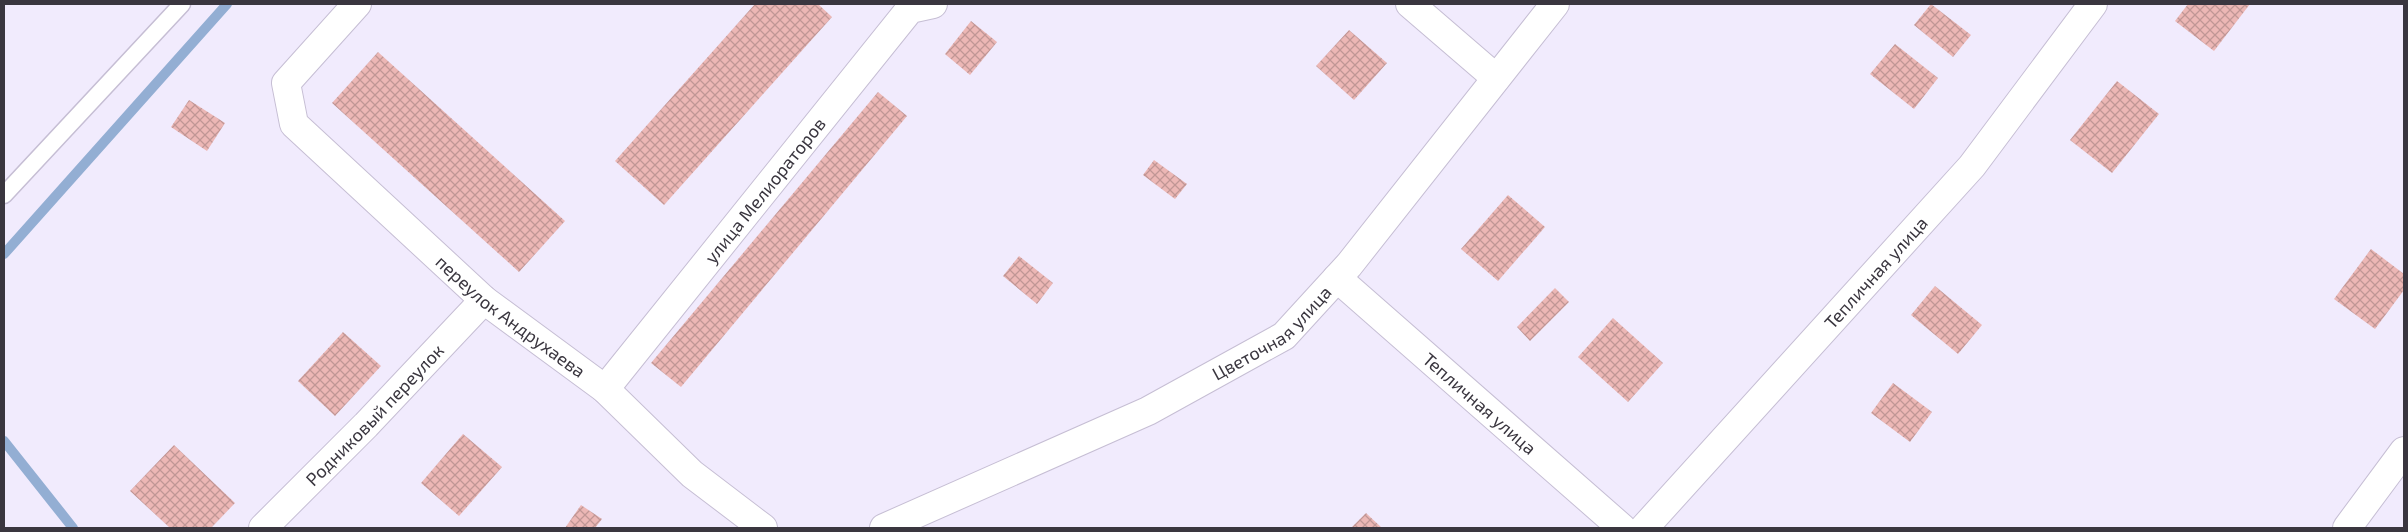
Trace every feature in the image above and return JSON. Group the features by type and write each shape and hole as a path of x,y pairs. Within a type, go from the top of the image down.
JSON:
{"street":[{"name":"переулок Андрухаева","path":"357,4 286,83 294,124 484,300 604,389 692,474 762,528"},
{"name":"улица Мелиораторов","path":"604,389 910,8 933,4"},
{"path":"1410,4 1496,78"},
{"name":"Цветочная улица","path":"884,528 1148,411 1284,336 1337,278 1555,4"},
{"name":"Тепличная улица","path":"1644,528 1972,166 2093,4"},
{"name":"Тепличная улица","path":"1337,278 1622,528"},
{"name":"Родниковый переулок","path":"263,528 366,425 484,300"},
{"path":"2347,528 2404,451"}],"lane":[{"path":"4,195 182,4"}],"building":[{"path":"755,4 818,4 832,17 664,205 615,161"},
{"path":"1931,4 1971,35 1953,57 1914,25"},
{"path":"2188,4 2250,4 2214,51 2175,21"},
{"path":"971,21 997,42 970,75 945,54"},
{"path":"1349,30 1387,63 1354,100 1316,66"},
{"path":"1895,44 1938,78 1914,109 1870,74"},
{"path":"378,52 565,221 519,272 332,103"},
{"path":"2117,81 2159,114 2112,173 2070,140"},
{"path":"878,92 907,116 681,387 651,363"},
{"path":"189,100 225,123 207,151 171,127"},
{"path":"1154,160 1187,184 1175,199 1143,175"},
{"path":"1508,195 1545,227 1498,281 1461,249"},
{"path":"2371,249 2404,274 2404,290 2375,329 2334,299"},
{"path":"1019,256 1053,283 1037,304 1003,276"},
{"path":"1935,286 1982,325 1958,354 1911,315"},
{"path":"1555,288 1569,302 1530,341 1517,327"},
{"path":"1613,318 1663,363 1628,402 1578,357"},
{"path":"343,332 381,366 335,416 298,381"},
{"path":"1893,383 1932,412 1910,442 1871,413"},
{"path":"463,434 502,467 459,516 421,483"},
{"path":"174,445 235,503 211,528 170,528 130,491"},
{"path":"581,505 602,519 595,528 565,528"},
{"path":"1366,513 1382,528 1351,528"}],"waterway":[{"path":"4,254 227,4"},
{"path":"4,441 73,528"}]}
